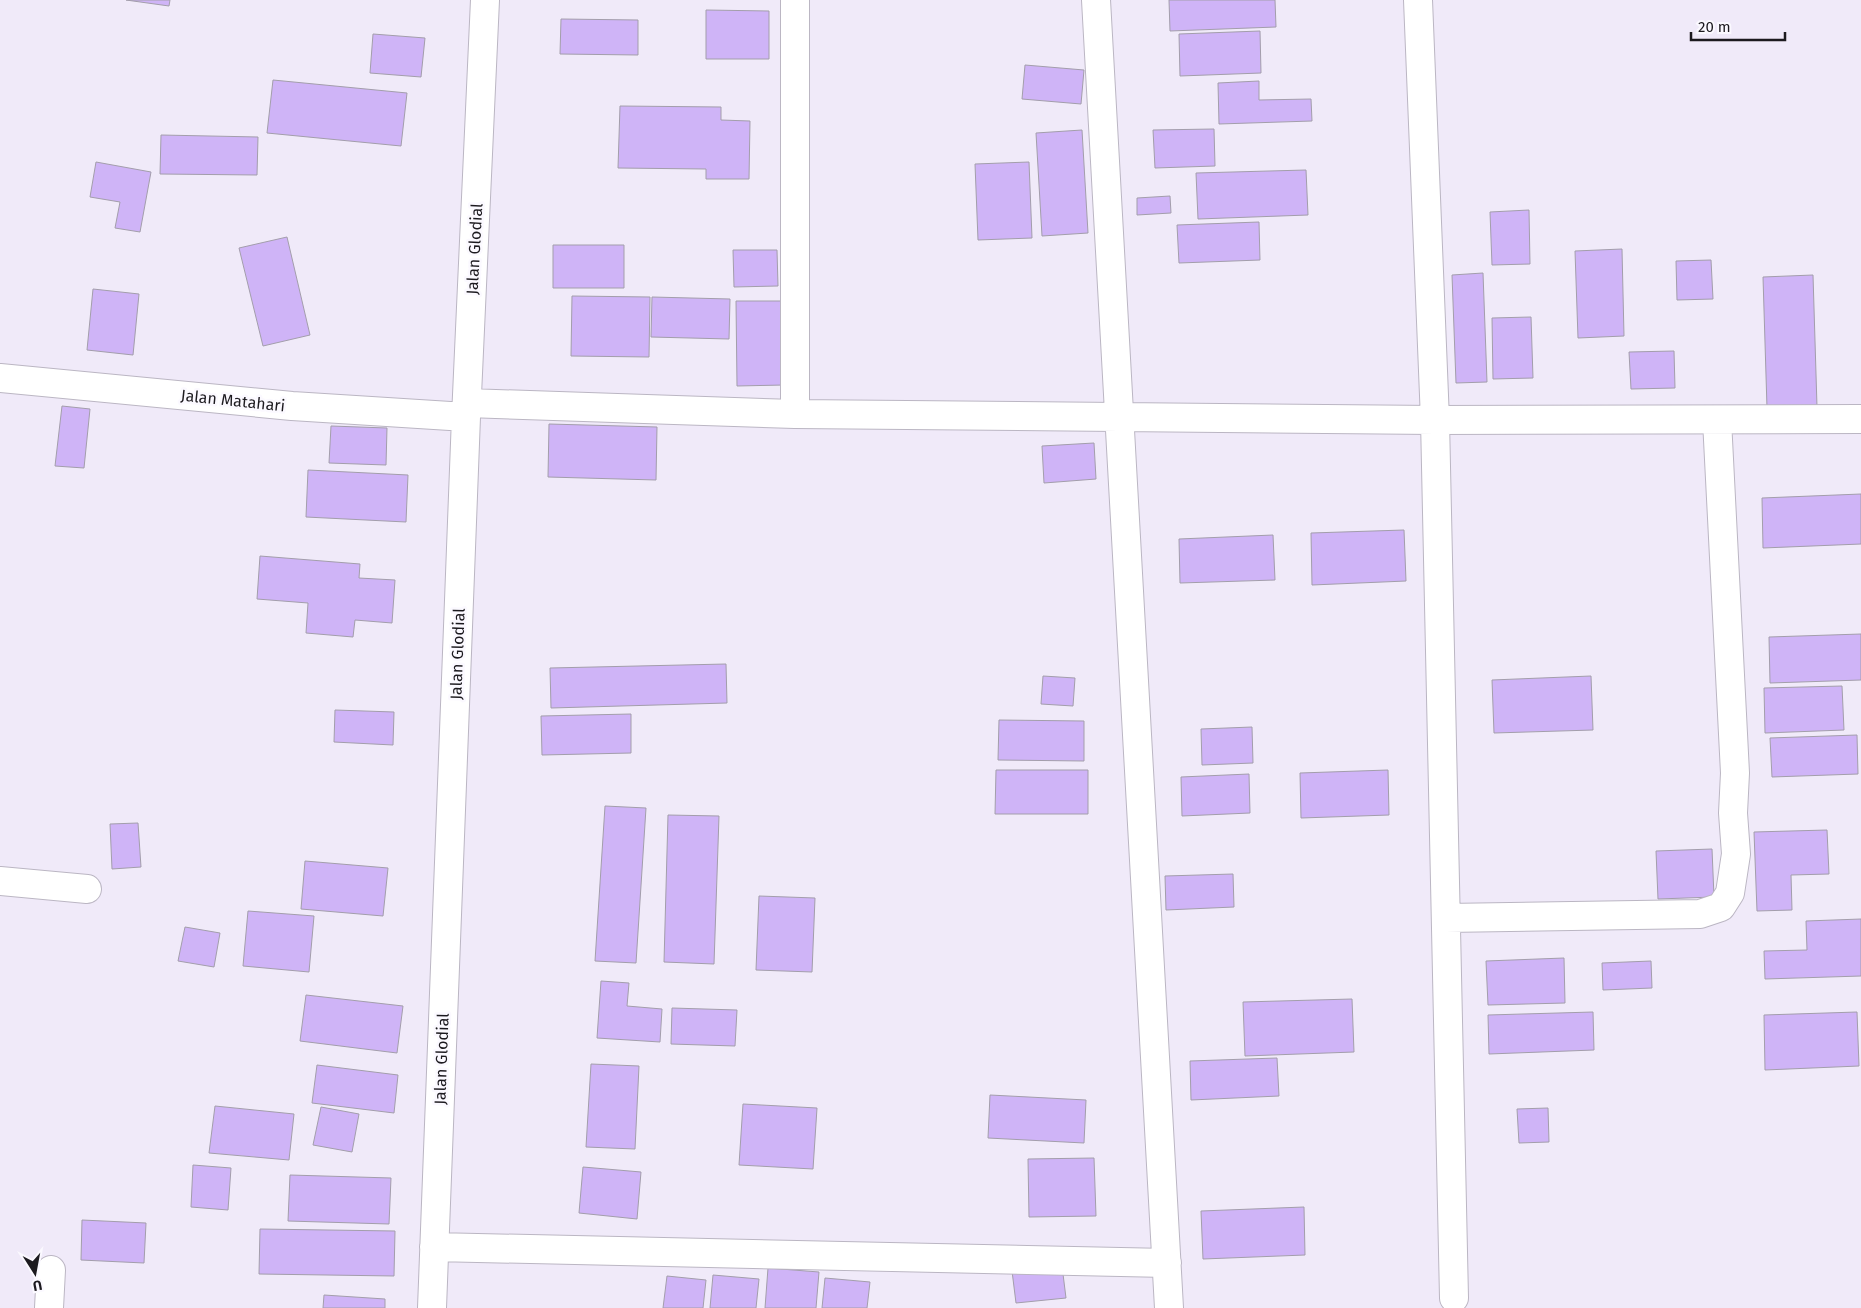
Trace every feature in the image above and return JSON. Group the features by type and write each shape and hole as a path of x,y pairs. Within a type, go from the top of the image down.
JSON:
{"street":[{"name":"Jalan Glodial","path":"432,1308 466,410 485,0"},
{"path":"795,0 795,414"},
{"path":"1096,0 1169,1308"},
{"path":"1418,0 1436,420 1454,1298"},
{"name":"Jalan Matahari","path":"0,378 292,406 466,410 1436,420 1861,418"},
{"path":"1446,918 1700,914 1721,907 1730,893 1736,854 1733,813 1735,773 1718,420"},
{"path":"0,881 87,889"},
{"path":"434,1247 1167,1263"},
{"path":"50,1308 51,1270"}],"building":[{"path":"126,0 170,0 169,6"},
{"path":"1169,0 1275,0 1276,27 1170,31"},
{"path":"706,10 769,11 769,59 706,59"},
{"path":"561,19 638,20 638,55 560,54"},
{"path":"1260,31 1261,73 1180,76 1179,34"},
{"path":"373,34 425,38 421,77 370,73"},
{"path":"1025,65 1084,70 1081,104 1022,99"},
{"path":"273,80 407,93 401,146 267,133"},
{"path":"1259,81 1259,100 1311,99 1312,121 1219,124 1218,83"},
{"path":"620,106 721,107 721,120 750,121 749,179 706,179 706,169 618,168"},
{"path":"1214,129 1215,166 1155,168 1153,130"},
{"path":"1082,130 1088,233 1042,236 1036,133"},
{"path":"161,135 258,137 257,175 160,174"},
{"path":"96,162 151,172 140,232 115,228 120,202 90,197"},
{"path":"1029,162 1032,238 978,240 975,164"},
{"path":"1306,170 1308,215 1198,219 1196,173"},
{"path":"1170,196 1171,213 1137,215 1137,198"},
{"path":"1529,210 1530,264 1492,265 1490,212"},
{"path":"1259,222 1260,260 1179,263 1177,225"},
{"path":"287,237 310,335 263,346 239,248"},
{"path":"553,245 624,245 624,288 553,288"},
{"path":"1622,249 1624,336 1578,338 1575,251"},
{"path":"733,250 777,250 778,286 734,287"},
{"path":"1711,260 1713,299 1677,300 1676,261"},
{"path":"1483,273 1487,382 1456,383 1452,275"},
{"path":"1813,275 1817,407 1767,408 1763,277"},
{"path":"93,289 139,294 133,355 87,350"},
{"path":"572,296 650,297 649,357 571,356"},
{"path":"652,297 730,299 729,339 651,337"},
{"path":"736,301 783,301 784,385 737,386"},
{"path":"1531,317 1533,378 1493,379 1492,318"},
{"path":"1674,351 1675,388 1631,389 1629,352"},
{"path":"62,406 90,409 84,468 55,466"},
{"path":"549,424 657,427 656,480 548,477"},
{"path":"331,426 387,428 386,465 329,463"},
{"path":"1094,443 1096,479 1044,483 1042,446"},
{"path":"308,470 408,475 406,522 306,517"},
{"path":"1861,494 1861,544 1763,548 1762,498"},
{"path":"1404,530 1406,581 1312,585 1311,533"},
{"path":"1273,535 1275,580 1180,583 1179,539"},
{"path":"260,556 360,564 359,578 395,580 392,623 355,620 353,637 306,633 308,603 257,599"},
{"path":"1861,634 1861,680 1770,683 1769,637"},
{"path":"726,664 727,703 551,708 550,668"},
{"path":"1043,676 1075,678 1073,706 1041,704"},
{"path":"1591,676 1593,730 1494,733 1492,680"},
{"path":"1842,686 1844,730 1765,733 1764,688"},
{"path":"335,710 394,712 393,745 334,742"},
{"path":"631,714 631,753 542,755 541,716"},
{"path":"999,720 1084,721 1084,761 998,760"},
{"path":"1252,727 1253,763 1202,765 1201,729"},
{"path":"1857,735 1858,774 1772,777 1770,738"},
{"path":"996,770 1088,770 1088,814 995,814"},
{"path":"1388,770 1389,815 1301,818 1300,773"},
{"path":"1249,774 1250,813 1182,816 1181,777"},
{"path":"605,806 646,808 636,963 595,961"},
{"path":"668,815 719,816 714,964 664,962"},
{"path":"138,823 141,867 112,869 110,824"},
{"path":"1827,830 1829,874 1791,875 1792,910 1757,911 1754,832"},
{"path":"1712,849 1714,897 1658,899 1656,851"},
{"path":"305,861 388,868 383,916 301,909"},
{"path":"1233,874 1234,907 1166,910 1165,876"},
{"path":"759,896 815,898 812,972 756,970"},
{"path":"248,911 314,916 309,972 243,966"},
{"path":"1861,919 1861,976 1765,979 1764,951 1807,950 1806,921"},
{"path":"185,927 220,933 214,967 178,961"},
{"path":"1564,958 1565,1003 1488,1005 1486,961"},
{"path":"1651,961 1652,988 1603,990 1602,963"},
{"path":"601,981 629,983 627,1006 662,1009 660,1042 597,1038"},
{"path":"306,995 403,1006 397,1053 300,1041"},
{"path":"1352,999 1354,1052 1245,1056 1243,1002"},
{"path":"672,1008 737,1010 735,1046 671,1044"},
{"path":"1593,1012 1594,1050 1489,1054 1488,1015"},
{"path":"1857,1012 1859,1066 1765,1070 1764,1015"},
{"path":"1277,1058 1279,1096 1191,1100 1190,1061"},
{"path":"591,1064 639,1066 635,1149 586,1147"},
{"path":"317,1065 398,1075 394,1113 312,1103"},
{"path":"990,1095 1086,1100 1084,1143 988,1138"},
{"path":"743,1104 817,1108 813,1169 739,1165"},
{"path":"215,1106 294,1114 289,1160 209,1153"},
{"path":"321,1107 359,1114 352,1152 313,1145"},
{"path":"1548,1108 1549,1142 1519,1143 1517,1109"},
{"path":"1094,1158 1096,1216 1029,1217 1028,1159"},
{"path":"193,1165 231,1168 228,1210 191,1207"},
{"path":"583,1167 641,1172 637,1219 579,1213"},
{"path":"290,1175 391,1178 389,1224 288,1221"},
{"path":"1304,1207 1305,1255 1203,1259 1201,1211"},
{"path":"82,1220 146,1223 144,1263 81,1260"},
{"path":"260,1229 395,1231 394,1276 259,1274"},
{"path":"1062,1266 1066,1298 1016,1303 1012,1271"},
{"path":"768,1268 819,1272 816,1308 765,1308"},
{"path":"713,1275 759,1279 756,1308 710,1308"},
{"path":"667,1276 706,1280 703,1308 663,1308"},
{"path":"825,1278 870,1282 867,1308 822,1308"},
{"path":"324,1295 385,1299 385,1308 323,1308"}]}
